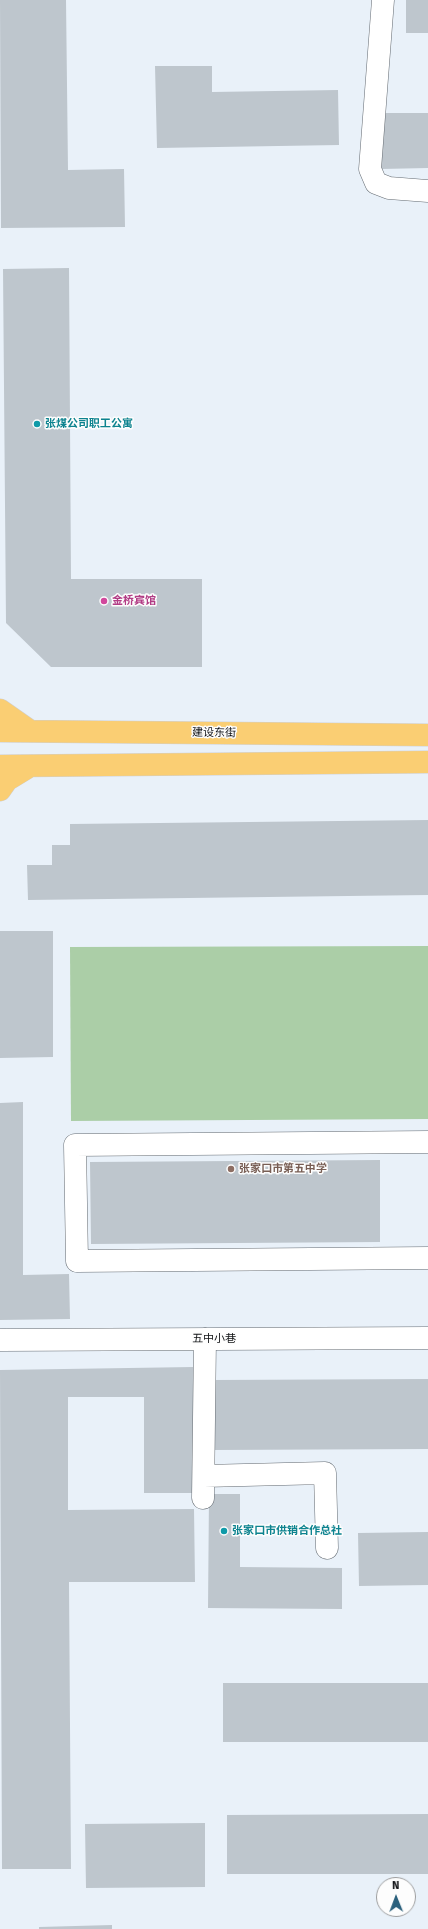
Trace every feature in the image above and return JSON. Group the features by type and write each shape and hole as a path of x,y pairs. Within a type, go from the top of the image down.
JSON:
{"main road":[{"path":"0,710 30,731"},
{"name":"建设东街","path":"0,731 428,735"},
{"path":"0,766 428,762"},
{"path":"0,790 7,780 30,766"}],"street":[{"path":"383,0 370,169 376,183 389,188 428,191"},
{"path":"428,1142 75,1145 77,1261 428,1258"},
{"name":"五中小巷","path":"0,1340 428,1338"},
{"path":"203,1498 205,1339"},
{"path":"204,1476 325,1474 328,1548"}],"green space":[{"path":"428,946 428,1119 71,1121 70,947"}],"building":[{"path":"0,0 66,0 68,170 124,169 125,227 1,228"},
{"path":"406,0 428,0 428,33 406,33"},
{"path":"155,66 212,66 212,92 338,90 339,145 157,148"},
{"path":"380,113 428,113 428,168 381,169"},
{"path":"69,268 71,579 202,579 202,667 51,667 6,623 3,269"},
{"path":"428,820 428,895 28,900 27,865 52,865 52,845 70,845 70,824"},
{"path":"0,931 53,931 53,1057 0,1058"},
{"path":"23,1102 23,1275 69,1274 70,1319 0,1320 0,1103"},
{"path":"380,1160 380,1242 91,1244 90,1162"},
{"path":"193,1367 194,1493 144,1493 144,1397 68,1397 68,1510 194,1509 195,1582 69,1582 71,1869 2,1869 0,1370"},
{"path":"428,1379 428,1449 214,1450 214,1380"},
{"name":"张家口市供销合作总社","path":"209,1494 240,1494 240,1567 342,1568 342,1609 208,1608"},
{"path":"428,1532 428,1585 359,1586 358,1533"},
{"path":"223,1683 428,1683 428,1742 223,1742"},
{"path":"428,1814 428,1874 227,1874 227,1815"},
{"path":"205,1823 205,1887 86,1888 85,1824"},
{"path":"112,1925 112,1929 39,1929 39,1927"}],"place":[{"name":"张煤公司职工公寓","path":"37,424"},
{"name":"金桥宾馆","path":"104,601"},
{"name":"张家口市第五中学","path":"231,1169"},
{"name":"张家口市供销合作总社","path":"224,1531"}]}
